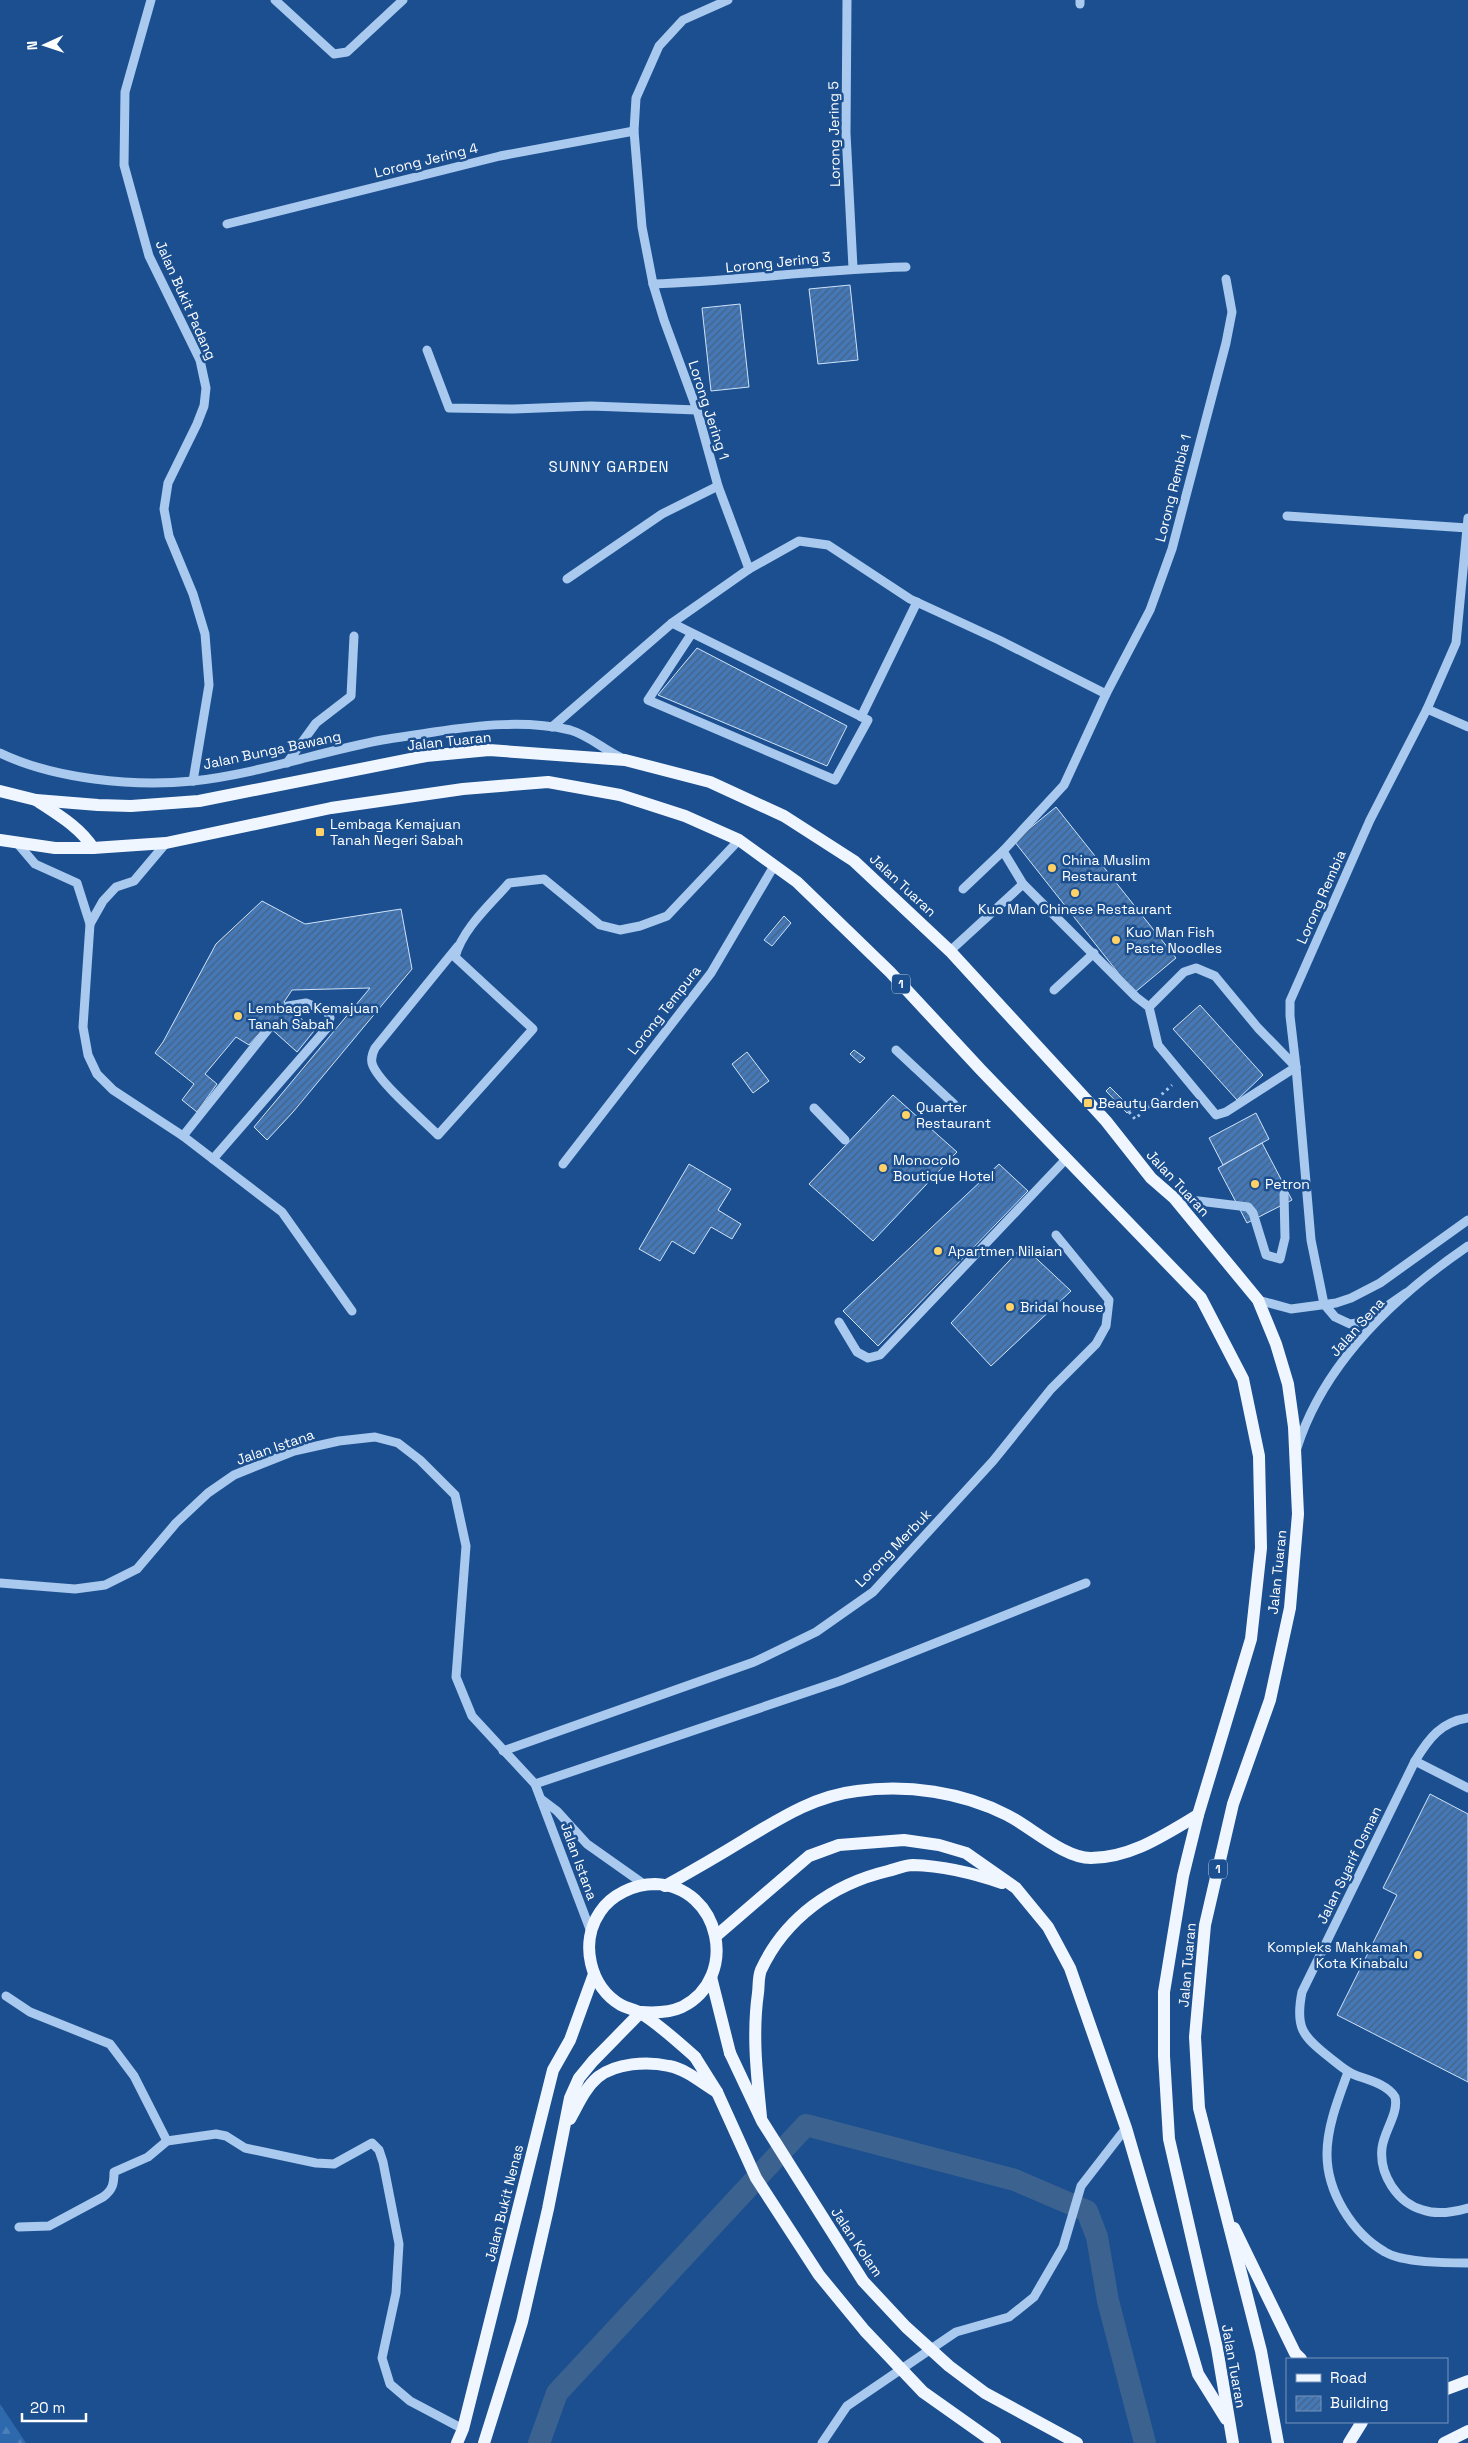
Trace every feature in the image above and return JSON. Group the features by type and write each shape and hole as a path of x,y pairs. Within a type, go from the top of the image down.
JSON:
{"main road":[{"name":"Jalan Tuaran","path":"0,791 36,800 130,806 199,800 426,756 489,750 625,760 710,782 784,816 854,860 950,951 1106,1120 1151,1178 1174,1198 1258,1300 1276,1344 1288,1384 1296,1450 1298,1514 1290,1608 1270,1700 1233,1804 1205,1925 1195,2037 1200,2108 1261,2351 1278,2443"},
{"name":"Jalan Tuaran","path":"0,840 18,844 93,848 166,843 331,808 462,789 548,782 620,795 685,816 739,840 797,882 890,972 1066,1159 1201,1298 1243,1379 1259,1456 1261,1548 1251,1640 1198,1815 1173,1931 1164,1992 1164,2056 1169,2138 1217,2348 1233,2443"},
{"path":"36,800 77,829 93,848"},
{"path":"665,1886 801,1806 856,1791 908,1788 965,1798 1008,1815 1075,1855 1088,1858 1109,1857 1132,1851 1198,1815"},
{"path":"716,1936 809,1856 839,1845 904,1840 939,1845 966,1853 1016,1888 1048,1927 1070,1968 1126,2128 1198,2374 1229,2424"},
{"path":"762,2121 755,2058 754,2015 761,1972 783,1935 806,1910 838,1889 871,1875 911,1865 965,1871 1016,1888"},
{"path":"484,2443 522,2322 570,2098 579,2078 641,2012 662,2013 682,2007 699,1995 711,1977 717,1957 716,1936 709,1916 695,1899 676,1888 645,1885 634,1887 615,1897 600,1912 591,1932 589,1954 594,1974 605,1992 616,2001 641,2012 676,2039 694,2057 717,2092 756,2178 819,2275 865,2331 923,2392 995,2443"},
{"name":"Jalan Bukit Nenas","path":"457,2443 463,2428 553,2070 570,2040 594,1974"},
{"name":"Jalan Kolam","path":"711,1977 730,2053 762,2121 863,2281 906,2327 949,2366 985,2393 1077,2443"},
{"path":"565,2127 586,2091 598,2078 612,2068 646,2064 670,2066 687,2073 717,2092"},
{"path":"1223,2205 1295,2353 1300,2358"},
{"path":"1261,2351 1284,2443"},
{"path":"1448,2390 1468,2380"},
{"path":"1349,2443 1361,2423"},
{"path":"1444,2443 1468,2431"}],"street":[{"name":"Jalan Bukit Padang","path":"151,0 124,92 124,166 149,256 200,360 206,388 204,406 197,424 168,483 164,509 169,536 193,594 205,634 209,685 194,781"},
{"path":"275,0 334,54 347,52 403,0"},
{"name":"Lorong Jering 1","path":"728,0 683,20 659,46 636,98 634,131 642,227 654,284 697,410 718,486 749,569"},
{"name":"Lorong Jering 5","path":"847,0 846,133 853,268"},
{"name":"Lorong Jering 4","path":"228,224 491,158 634,131"},
{"name":"Lorong Jering 3","path":"654,284 722,281 853,268 906,267"},
{"name":"Lorong Rembia 1","path":"963,890 1003,851 1064,785 1106,694 1150,610 1172,550 1226,343 1232,312 1226,280"},
{"path":"427,350 448,408 514,409 591,406 697,410"},
{"path":"567,579 662,514 718,486"},
{"path":"1286,516 1468,525"},
{"name":"Lorong Rembia","path":"1324,1304 1311,1240 1290,1001 1370,820 1427,709 1456,643 1468,525"},
{"path":"552,727 672,623 749,569 799,541 828,544 916,602 999,640 1106,694"},
{"path":"862,717 916,602"},
{"path":"672,623 868,720 836,780 648,700 692,633"},
{"path":"288,763 316,723 351,696 354,636"},
{"path":"1427,709 1468,727"},
{"name":"Jalan Bunga Bawang","path":"0,752 25,764 78,778 161,782 194,781 288,763 381,740 485,724 552,727 572,731 625,760"},
{"path":"458,946 455,958 533,1029 438,1135 382,1078 372,1066 371,1057 375,1048 476,921 510,883 544,879 600,925 620,930 640,926 667,916 739,840"},
{"path":"90,924 103,901 116,886 134,881 166,843"},
{"path":"18,844 35,864 77,883 90,924 82,1028 88,1055 97,1074 113,1090 183,1136 282,1212 352,1311"},
{"path":"1003,851 1023,884 1136,997 1149,1007 1158,1045 1216,1115 1226,1112 1296,1067 1258,1028 1215,976 1196,968 1184,972 1149,1007"},
{"name":"Lorong Tempura","path":"563,1164 711,973 774,866"},
{"path":"950,951 1023,884"},
{"path":"1054,990 1094,953"},
{"path":"213,1159 327,1028 330,1018 327,1011 306,1003 288,1006"},
{"path":"183,1136 270,1027"},
{"path":"896,1050 954,1104"},
{"path":"814,1108 845,1140"},
{"path":"839,1322 857,1352 868,1358 880,1355 1066,1159"},
{"path":"1174,1198 1248,1207 1253,1213 1266,1255 1280,1260 1285,1238 1284,1194"},
{"name":"Jalan Sena","path":"1258,1300 1291,1309 1336,1303 1367,1291 1468,1220"},
{"name":"Lorong Merbuk","path":"503,1751 754,1662 816,1632 873,1592 993,1461 1051,1390 1096,1344 1106,1326 1110,1300 1056,1235"},
{"name":"Jalan Sena","path":"1296,1450 1306,1420 1326,1385 1350,1350 1432,1271 1468,1246"},
{"path":"1324,1304 1335,1317 1350,1324 1364,1322 1406,1294"},
{"name":"Jalan Istana","path":"0,1583 75,1590 105,1585 137,1569 176,1523 208,1493 234,1475 294,1451 338,1441 375,1437 398,1443 420,1460 455,1495 466,1546 456,1677 472,1716 535,1784 591,1932"},
{"path":"535,1784 840,1681 1086,1583"},
{"name":"Jalan Syarif Osman","path":"1348,2072 1310,2042 1300,2028 1298,2012 1302,1992 1415,1761 1426,1743 1439,1728 1455,1720 1468,1718"},
{"path":"1415,1761 1468,1788"},
{"name":"Jalan Istana","path":"541,1799 557,1811 587,1844 645,1885"},
{"path":"6,1996 30,2012 110,2044 134,2076 167,2141"},
{"path":"1468,2208 1458,2211 1427,2211 1421,2210 1400,2198 1385,2174 1382,2149 1395,2109 1395,2097 1386,2088 1348,2072 1331,2123 1327,2154 1330,2175 1336,2193 1352,2224 1386,2253 1429,2263 1468,2262"},
{"path":"822,2443 847,2406 956,2332 1009,2317 1034,2297 1063,2247 1070,2229 1081,2186 1126,2128"},
{"path":"19,2227 49,2226 110,2192 114,2182 114,2172 148,2157 167,2141 216,2134 226,2136 245,2148 316,2163 334,2164 372,2143 379,2150 383,2162 385,2182 399,2244 396,2293 382,2358 390,2384 410,2401 463,2428"}],"path":[{"path":"1128,1112 1135,1119 1183,1075"}],"green space":[{"path":"0,2404 26,2443 0,2443"}],"building":[{"path":"850,285 858,360 818,364 809,289"},
{"path":"740,304 749,387 711,391 702,308"},
{"path":"697,648 847,726 827,766 658,695"},
{"path":"1056,807 1176,958 1134,993 1014,841"},
{"name":"Lembaga Kemajuan Tanah Sabah","path":"262,901 305,924 401,909 412,969 293,1112 267,1140 254,1127 370,988 292,990 284,1002 314,1031 297,1052 267,1025 249,1045 236,1037 205,1074 217,1084 197,1112 182,1100 194,1084 155,1053 163,1042 216,944"},
{"path":"784,916 791,923 772,946 764,940"},
{"path":"1200,1005 1263,1075 1237,1100 1173,1029"},
{"path":"854,1050 865,1058 860,1063 850,1054"},
{"path":"747,1052 769,1081 753,1093 732,1064"},
{"path":"1110,1087 1132,1109 1127,1113 1106,1091"},
{"name":"Monocolo Boutique Hotel","path":"893,1095 957,1152 873,1241 809,1184"},
{"path":"1256,1113 1269,1139 1223,1165 1209,1138"},
{"name":"Petron","path":"1262,1143 1292,1200 1247,1223 1218,1168"},
{"path":"689,1164 731,1189 718,1210 741,1224 732,1239 711,1227 694,1254 672,1241 660,1261 639,1249"},
{"name":"Apartmen Nilaian","path":"999,1164 1028,1191 878,1346 843,1311"},
{"name":"Bridal house","path":"1023,1246 1071,1291 991,1366 951,1323"},
{"name":"Kompleks Mahkamah Kota Kinabalu","path":"1430,1794 1468,1814 1468,2082 1337,2015 1397,1895 1383,1888"}],"waterway":[{"path":"539,2443 557,2393 806,2125 1015,2180 1087,2211 1097,2237 1108,2301 1145,2443"}],"tunnel":[{"path":"270,1027 288,1006"}],"place":[{"name":"Lembaga Kemajuan Tanah Negeri Sabah","path":"320,832"},
{"name":"China Muslim Restaurant","path":"1052,868"},
{"name":"Kuo Man Chinese Restaurant","path":"1075,893"},
{"name":"Kuo Man Fish Paste Noodles","path":"1116,940"},
{"name":"Lembaga Kemajuan Tanah Sabah","path":"238,1016"},
{"name":"Beauty Garden","path":"1088,1103"},
{"name":"Quarter Restaurant","path":"906,1115"},
{"name":"Monocolo Boutique Hotel","path":"883,1168"},
{"name":"Petron","path":"1255,1184"},
{"name":"Apartmen Nilaian","path":"938,1251"},
{"name":"Bridal house","path":"1010,1307"},
{"name":"Kompleks Mahkamah Kota Kinabalu","path":"1418,1955"}],"district":[{"name":"SUNNY GARDEN","path":"609,467"}]}
